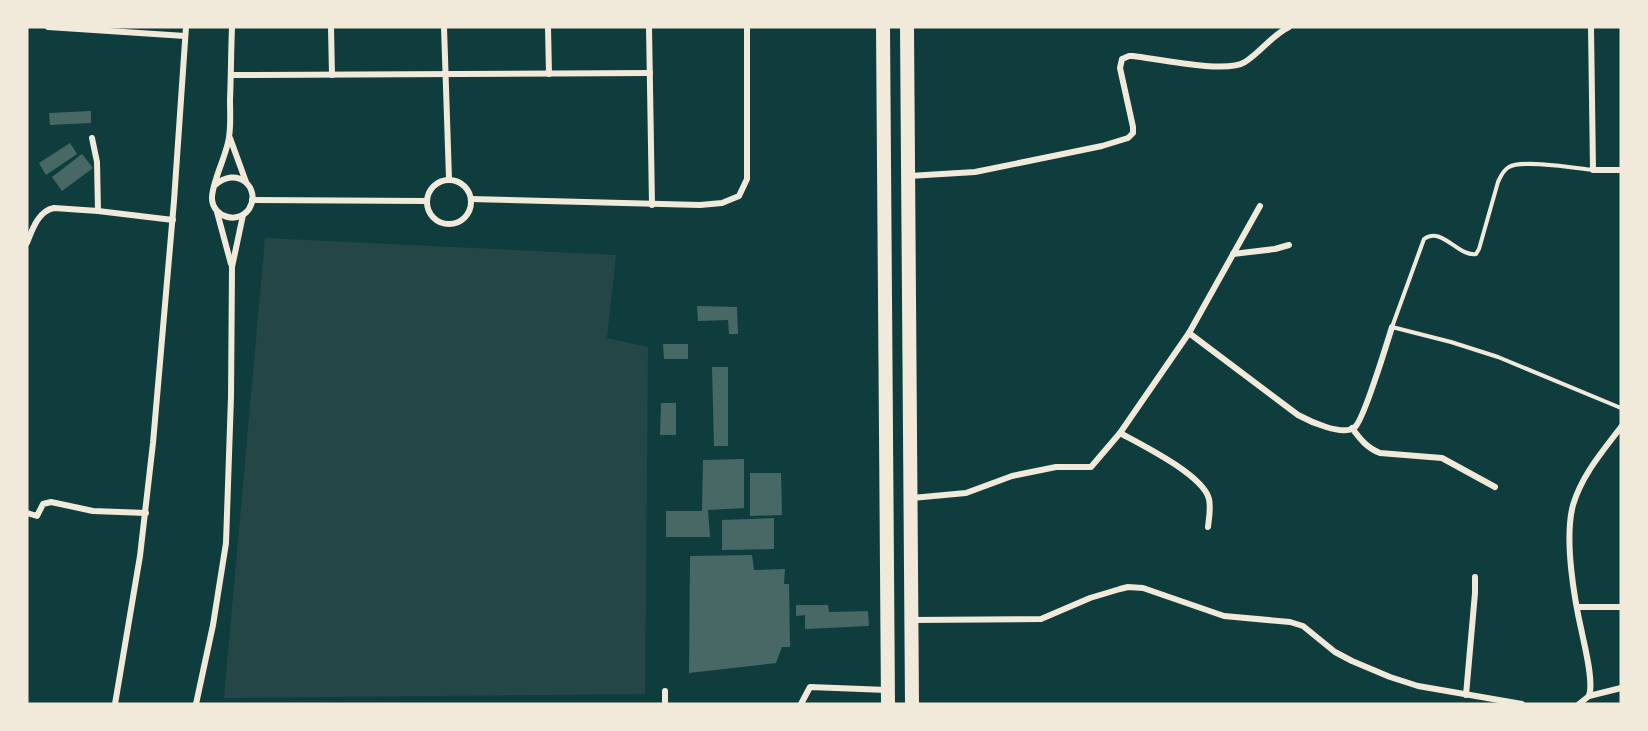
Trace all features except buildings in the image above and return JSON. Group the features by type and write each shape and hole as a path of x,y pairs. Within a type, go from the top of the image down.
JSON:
{"main road":[{"path":"883,27 888,697"},
{"path":"907,27 912,704"}],"street":[{"path":"48,27 185,36"},
{"path":"115,704 136,587 146,513 173,220 186,27"},
{"path":"232,27 229,137 225,156 211,195 232,267"},
{"path":"331,27 332,75"},
{"path":"444,27 449,180"},
{"path":"548,27 549,74"},
{"path":"649,27 652,205"},
{"path":"471,199 652,205 722,203 738,196 747,180 747,27"},
{"path":"909,176 975,172 1071,153 1128,138 1133,133 1133,127 1120,68 1122,59 1133,56 1230,68 1245,63 1289,27"},
{"path":"1591,27 1593,170 1621,170"},
{"path":"231,75 650,74"},
{"path":"196,704 213,625 226,543 231,397 232,267 243,215 252,200 251,190 246,183 229,137"},
{"path":"92,138 97,162 98,211"},
{"path":"214,186 230,177 239,178 246,183"},
{"path":"442,180 457,181 464,185 471,199 468,213 463,219 450,225 442,224 430,215 426,201 436,183 442,180"},
{"path":"252,200 426,201"},
{"path":"911,498 966,493 1012,476 1056,467 1091,467 1120,433 1189,333 1260,206"},
{"path":"27,243 33,226 49,209 98,211 173,220"},
{"path":"217,212 225,217 234,218 243,215"},
{"path":"1233,254 1289,245"},
{"path":"1352,429 1356,426 1365,406 1392,327"},
{"path":"1189,333 1310,422 1325,427 1352,429 1368,447 1380,453 1438,456 1495,487"},
{"path":"1589,696 1591,684 1577,607 1571,559 1570,525 1574,505 1588,473 1621,428"},
{"path":"1120,433 1170,462 1199,483 1209,500 1208,527"},
{"path":"27,513 37,516 43,504 51,502 93,511 146,513"},
{"path":"1466,695 1475,577"},
{"path":"912,620 1041,619 1090,598 1128,587 1143,588 1224,616 1290,622 1304,626 1335,652 1352,661 1418,686 1522,704"},
{"path":"1577,607 1621,607"},
{"path":"801,704 810,687 888,697"},
{"path":"1579,704 1589,696 1621,688"},
{"path":"665,691 665,704"}],"lane":[{"path":"1593,170 1534,164 1509,166 1498,182 1476,254 1468,254 1443,238 1430,235 1424,238 1392,327 1498,357 1621,408"}],"shaded area":[{"path":"265,238 616,255 607,338 648,347 645,694 224,698"}]}
